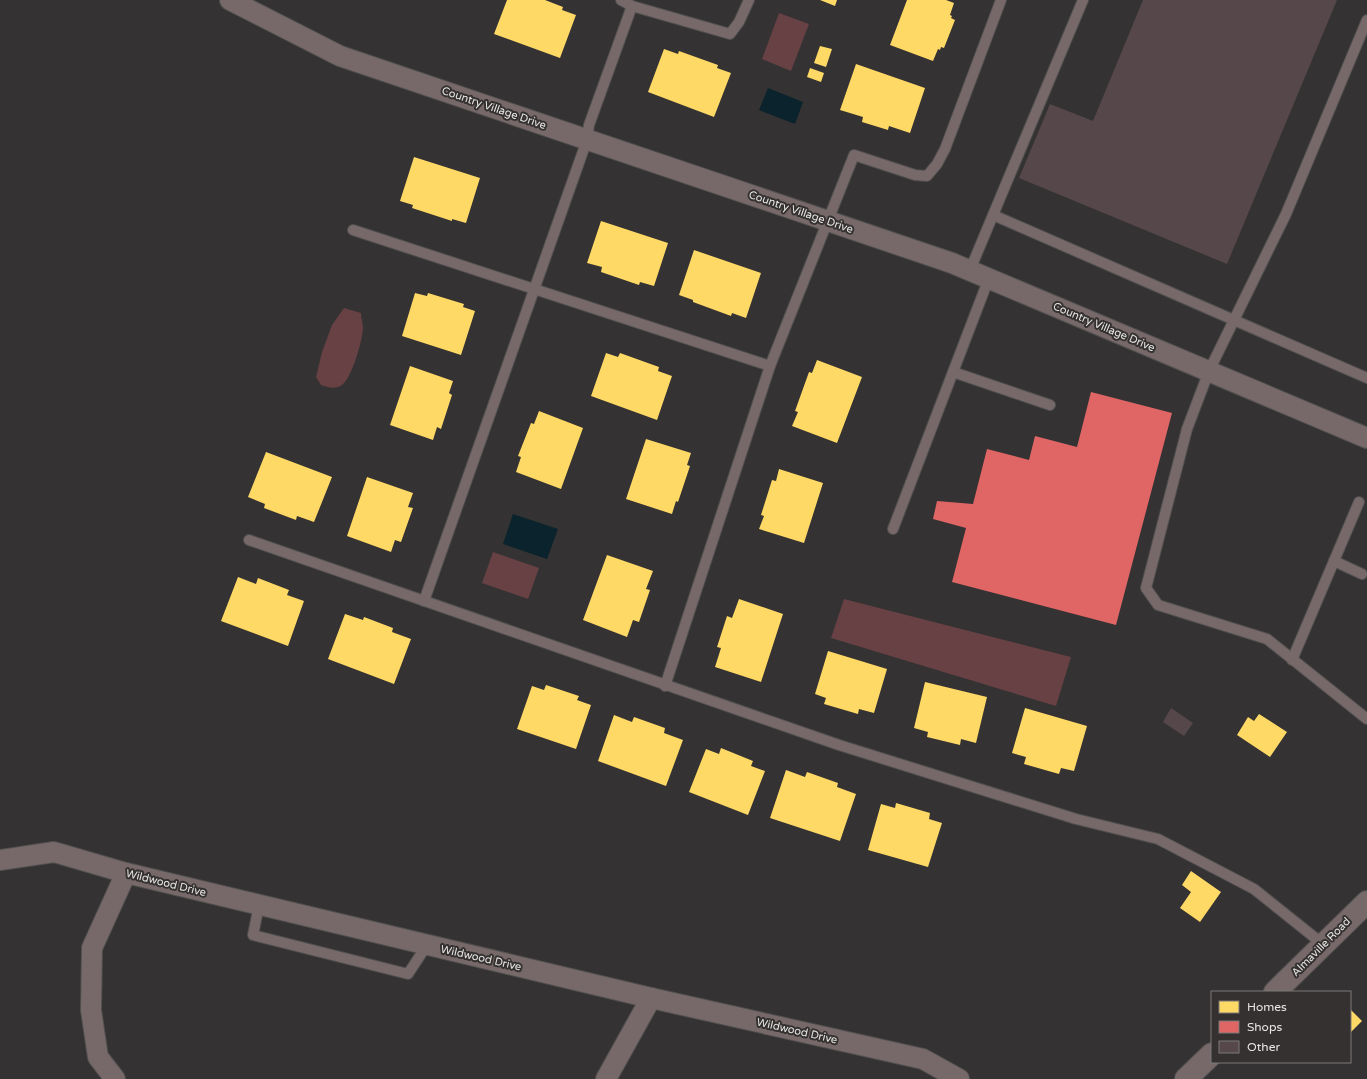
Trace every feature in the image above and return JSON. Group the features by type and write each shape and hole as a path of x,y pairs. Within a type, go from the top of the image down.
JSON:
{"street":[{"name":"Country Village Drive","path":"230,0 340,56 952,263 1367,438"},
{"name":"Wildwood Drive","path":"0,860 54,852 126,873 427,945 651,998 923,1059 959,1079"},
{"path":"115,1079 98,1057 91,1010 92,948 126,873"},
{"name":"Almaville Road","path":"1276,991 1367,902"},
{"path":"606,1079 651,998"},
{"path":"1186,1079 1211,1055"}],"lane":[{"path":"621,0 632,6 730,34 739,22 749,0"},
{"path":"665,686 770,366 854,155 915,175 927,176 937,164 945,149 1001,0"},
{"path":"970,270 1083,0"},
{"path":"424,601 632,6"},
{"path":"1367,21 1286,214 1209,371 1187,429 1146,588 1158,605 1267,639 1367,720"},
{"path":"993,215 1367,378"},
{"path":"353,230 770,366"},
{"path":"893,529 989,278"},
{"path":"953,372 1050,405"},
{"path":"1292,660 1359,502"},
{"path":"249,540 665,686 862,753 1076,819 1158,839 1254,889 1324,945"},
{"path":"1334,561 1362,574"},
{"path":"260,905 253,935 408,974 427,945"}],"shaded area":[{"path":"779,13 809,24 791,71 762,59"},
{"path":"344,308 361,313 363,327 362,335 356,359 346,381 340,387 334,388 321,385 316,377 322,352 332,325"},
{"path":"493,552 539,568 528,599 482,583"},
{"path":"844,599 1071,657 1056,706 831,638"}],"water":[{"path":"768,88 803,102 795,124 759,110"},
{"path":"513,514 558,529 547,559 503,544"}],"building: Homes":[{"path":"507,0 545,0 563,7 562,10 576,15 560,58 494,34"},
{"path":"820,0 837,0 835,6"},
{"path":"907,0 946,0 954,3 950,15 952,16 951,18 955,20 944,48 941,47 940,50 938,49 933,61 890,45"},
{"path":"820,46 832,49 826,67 814,63"},
{"path":"664,49 678,54 679,51 718,65 717,68 731,73 714,117 648,92"},
{"path":"856,64 925,88 910,133 889,126 888,130 862,122 863,117 840,110"},
{"path":"810,68 824,73 821,82 807,77"},
{"path":"414,157 480,178 466,223 452,219 452,221 412,208 413,205 400,201"},
{"path":"601,221 668,243 654,286 640,282 639,285 601,272 602,267 587,263"},
{"path":"694,250 761,273 746,318 732,313 731,316 693,302 693,300 679,295"},
{"path":"415,293 427,296 428,293 464,304 463,307 475,311 461,355 402,336"},
{"path":"606,353 618,357 620,353 659,367 658,371 672,376 657,420 591,396"},
{"path":"817,360 862,377 837,443 792,426 798,412 795,411 809,372 812,373"},
{"path":"410,366 453,381 449,393 452,395 441,429 437,427 433,440 390,425"},
{"path":"539,411 583,428 561,489 516,472 521,457 518,456 531,423 534,424"},
{"path":"646,439 691,453 687,465 690,466 678,502 676,501 672,514 626,499"},
{"path":"266,452 332,477 314,522 297,516 296,520 264,508 265,504 248,497"},
{"path":"779,469 823,483 804,543 759,529 764,516 761,515 772,480 776,481"},
{"path":"367,477 413,493 408,507 413,508 401,542 395,540 391,552 347,536"},
{"path":"607,555 653,571 646,589 650,590 639,622 633,620 627,637 583,620"},
{"path":"238,577 256,584 258,578 289,590 287,595 304,601 288,646 221,621"},
{"path":"739,599 783,614 761,682 715,667 721,648 717,647 727,616 732,618"},
{"path":"345,614 363,620 364,617 393,628 392,632 411,639 394,684 328,659"},
{"path":"828,651 887,669 874,713 859,709 858,714 824,704 826,698 815,694"},
{"path":"925,682 987,697 976,743 961,739 960,745 927,737 928,732 914,728"},
{"path":"546,685 579,696 577,700 591,705 576,749 517,729 532,686 544,690"},
{"path":"1025,708 1087,726 1074,771 1061,768 1059,774 1024,764 1026,757 1012,753"},
{"path":"1259,714 1287,732 1270,757 1237,735 1248,717 1254,721"},
{"path":"614,715 632,722 634,717 665,728 664,733 683,740 666,786 598,761"},
{"path":"721,748 753,761 751,766 765,771 748,815 689,792 706,749 719,754"},
{"path":"786,770 805,777 807,772 838,783 837,787 856,794 840,841 770,818"},
{"path":"896,803 930,813 929,819 942,823 928,867 868,850 881,804 895,808"},
{"path":"1191,871 1221,892 1200,922 1180,908 1191,892 1182,885"},
{"path":"1351,1010 1362,1021 1351,1032"}],"building: Shops":[{"path":"1091,392 1172,413 1116,625 952,582 966,528 933,519 937,501 973,504 987,449 1029,460 1035,436 1077,447"}],"building: Other":[{"path":"1143,0 1337,0 1227,264 1019,178 1050,104 1093,121"},
{"path":"1171,708 1193,723 1184,736 1163,722"}]}
